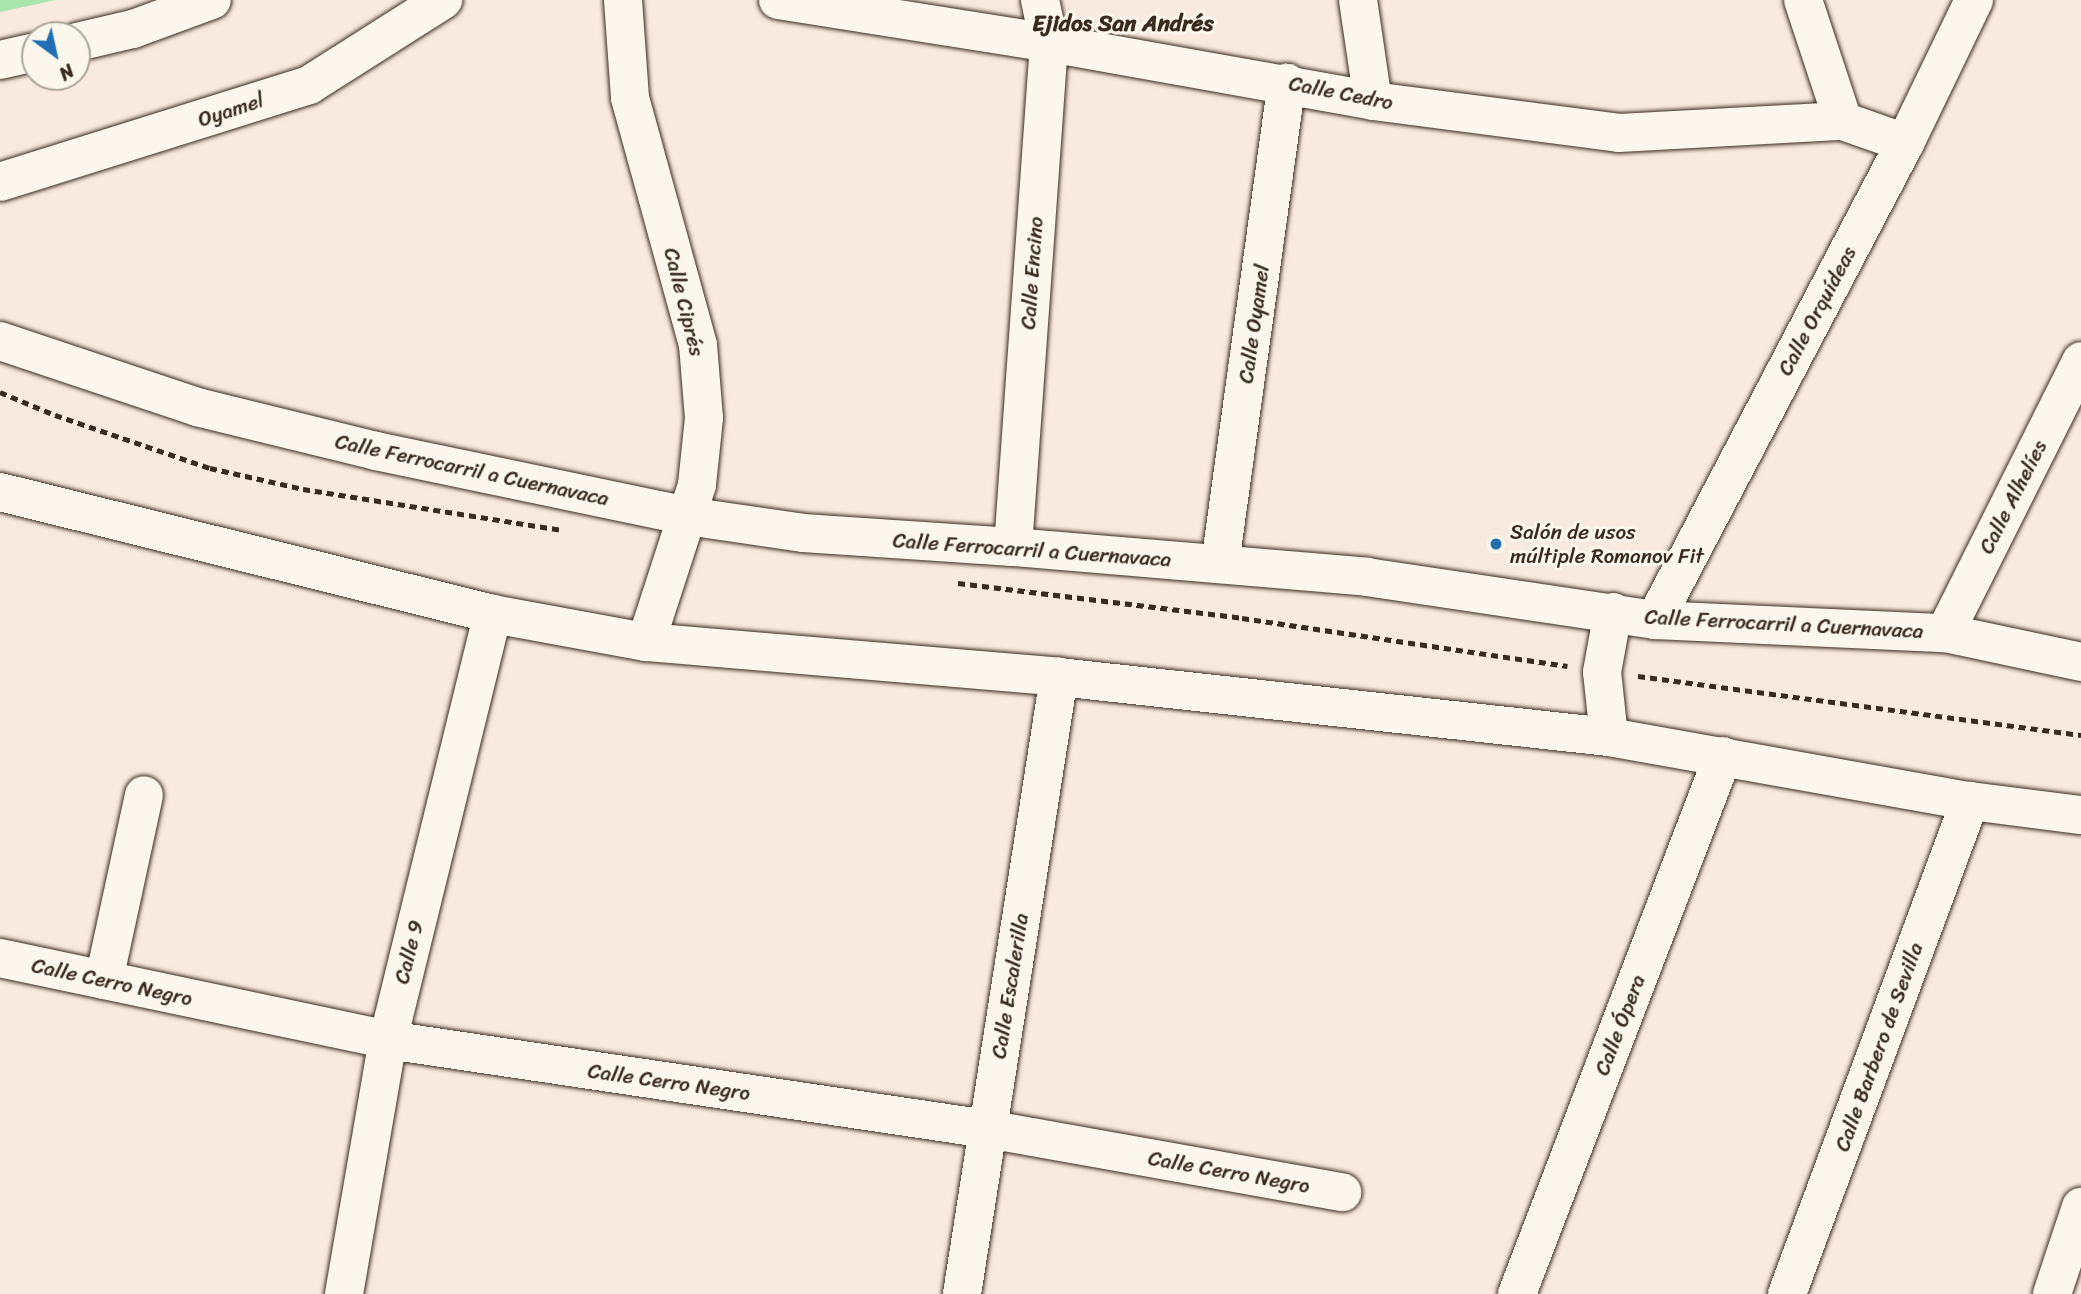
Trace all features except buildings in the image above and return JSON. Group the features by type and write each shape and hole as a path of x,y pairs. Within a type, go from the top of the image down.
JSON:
{"street":[{"path":"91,39 133,29 212,0"},
{"name":"Oyamel","path":"0,182 309,85 443,0"},
{"name":"Calle Ciprés","path":"623,0 630,98 698,345 704,418 698,485 646,642"},
{"name":"Calle Cedro","path":"778,0 1287,83 1373,101 1619,133 1843,121 1905,143"},
{"name":"Calle Encino","path":"1013,547 1049,43 1040,0"},
{"path":"1358,0 1373,101"},
{"path":"1803,0 1843,121"},
{"name":"Calle Orquídeas","path":"1655,620 1905,143 1974,0"},
{"path":"0,60 21,55"},
{"name":"Calle Oyamel","path":"1220,564 1287,83"},
{"name":"Calle Ferrocarril a Cuernavaca","path":"0,341 197,407 376,450 687,516 803,533 1013,547 1367,578 1655,620 1945,634 2081,662"},
{"name":"Calle Alhelíes","path":"1945,634 2081,361"},
{"path":"0,492 493,614 646,642 1059,677 1609,737 1970,801 2081,815"},
{"path":"1609,737 1602,672 1613,612"},
{"name":"Calle 9","path":"344,1294 388,1040 493,614"},
{"name":"Calle Escalerilla","path":"962,1294 1059,677"},
{"name":"Calle Ópera","path":"1517,1294 1723,756"},
{"path":"104,980 144,795"},
{"name":"Calle Barbero de Sevilla","path":"1787,1294 1970,801"},
{"name":"Calle Cerro Negro","path":"0,958 388,1040 987,1129 1342,1192"},
{"path":"2052,1294 2081,1207"}],"path":[{"path":"0,392 55,415 210,468 303,489 575,532"},
{"path":"955,582 1255,620 1602,672 2081,736"}],"green space":[{"path":"0,0 56,0 0,12"}],"place":[{"name":"Salón de usos múltiple Romanov Fit","path":"1496,544"}],"district":[{"name":"Ejidos San Andrés","path":"1123,24"}]}
